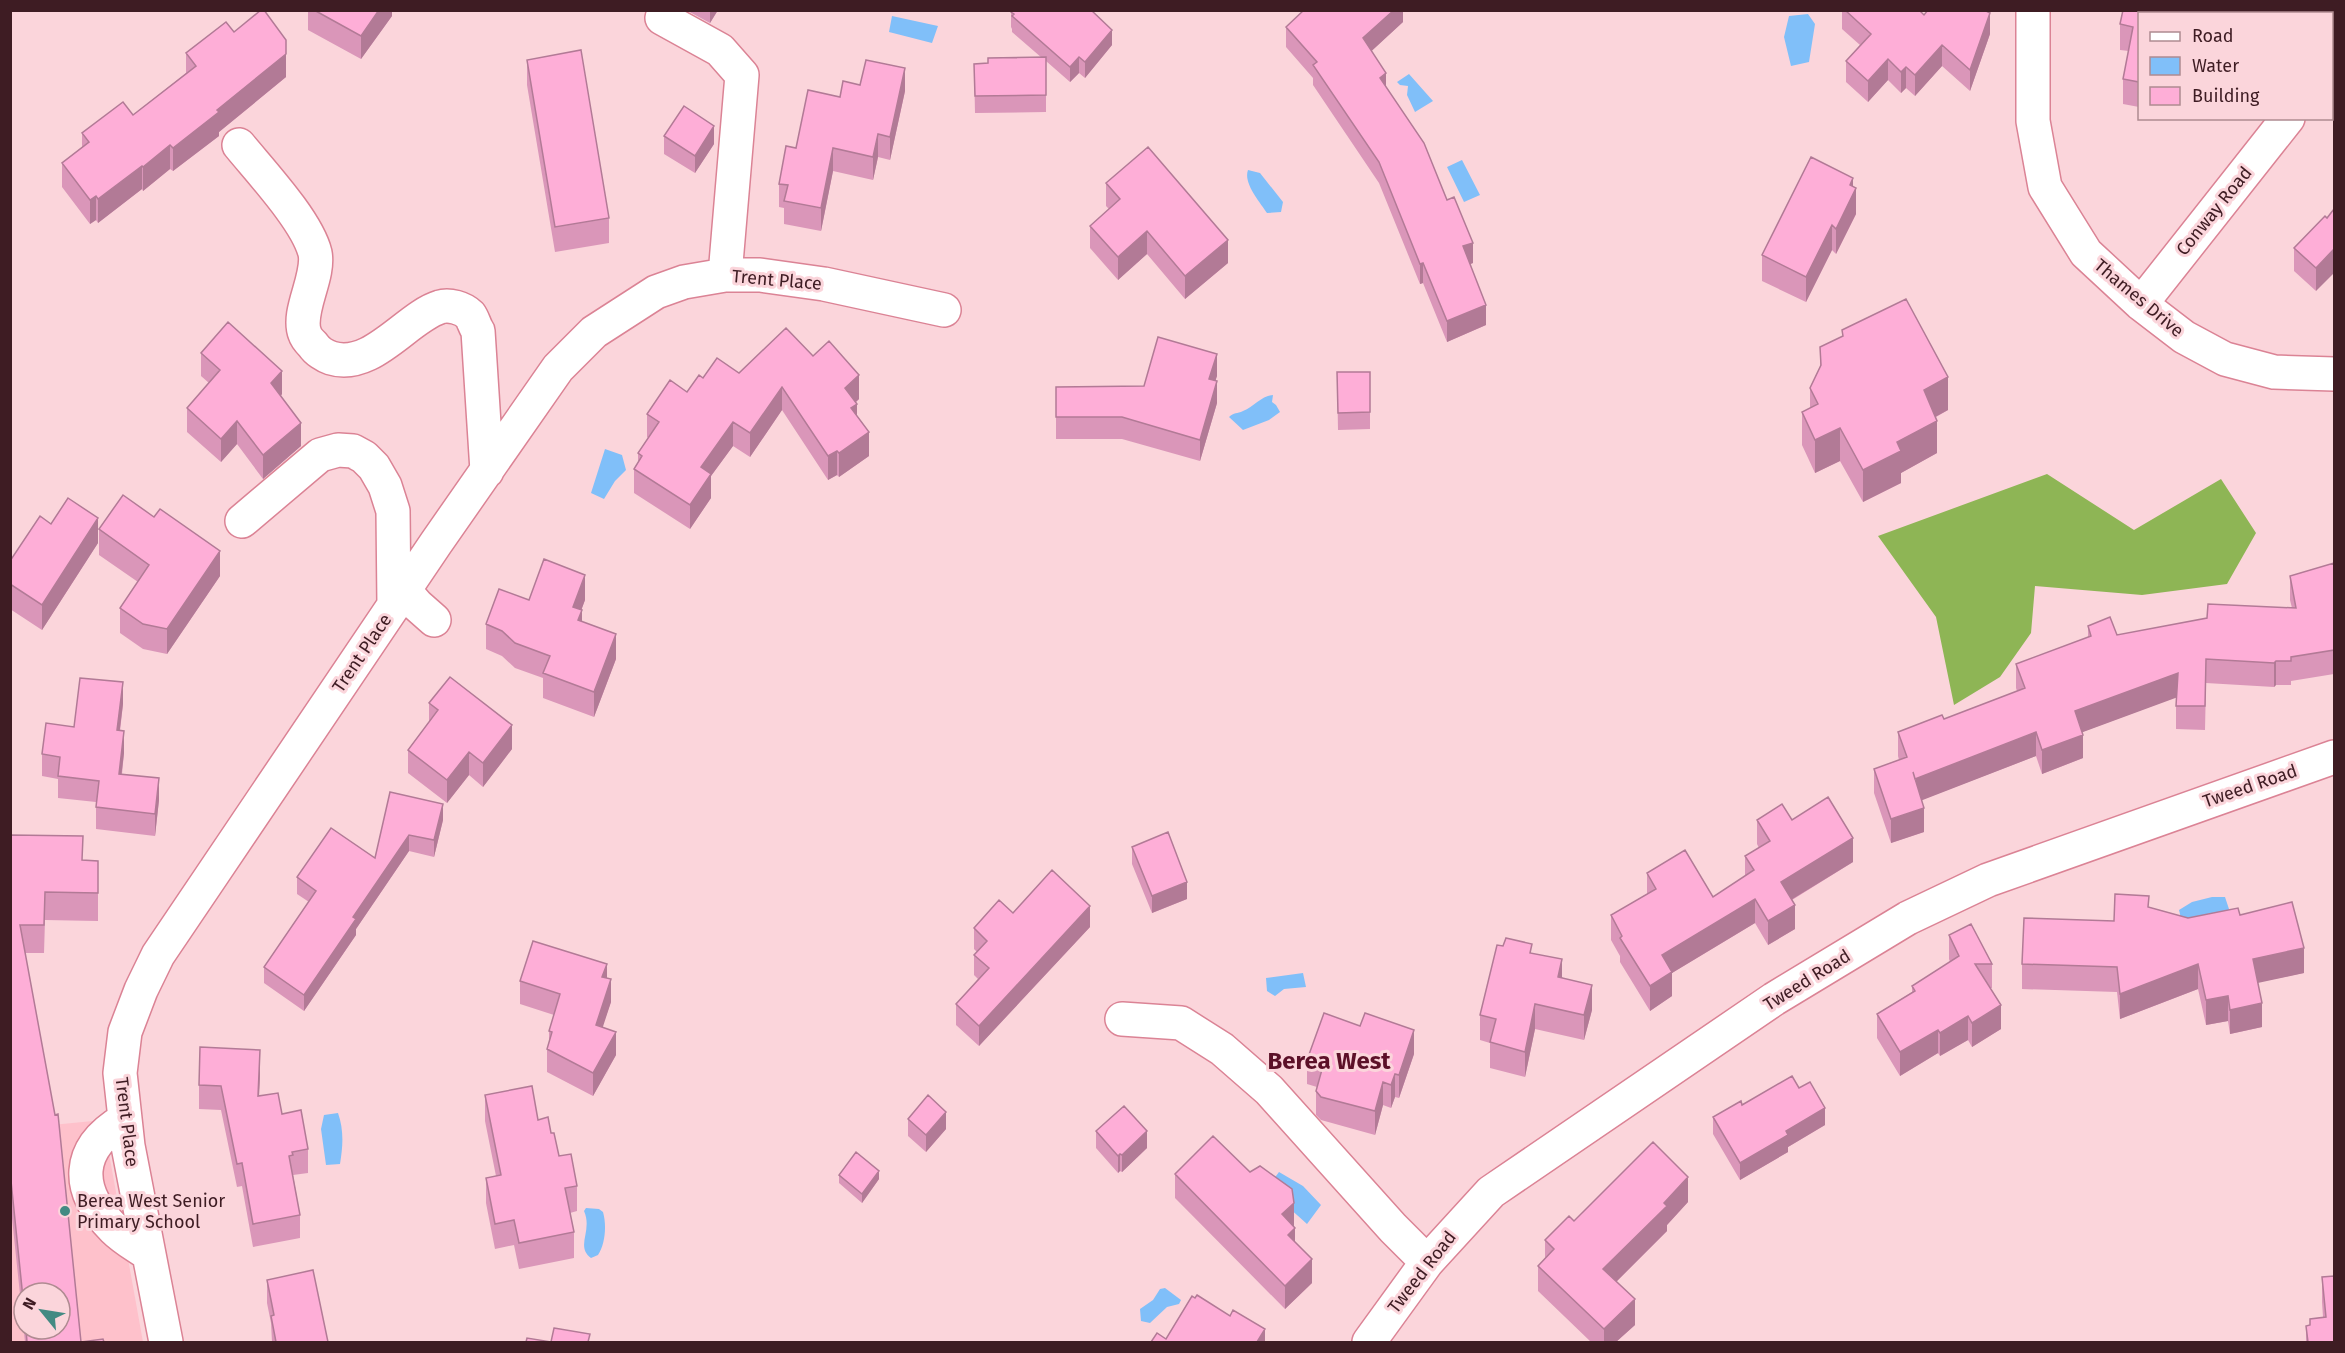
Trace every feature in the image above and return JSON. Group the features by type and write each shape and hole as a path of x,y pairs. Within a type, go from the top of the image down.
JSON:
{"street":[{"name":"Thames Drive","path":"2033,10 2033,121 2045,187 2086,253 2141,304 2184,337 2225,359 2274,372 2334,374"},
{"path":"662,18 720,50 742,75 725,275"},
{"name":"Conway Road","path":"2141,304 2286,120"},
{"path":"239,145 304,228 315,255 312,288 304,314 304,334 316,350 332,359 355,359 389,342 416,321 440,307 456,306 470,315 478,331 487,471"},
{"name":"Trent Place","path":"166,1342 124,1119 120,1073 125,1032 141,990 158,955 399,598 558,368 594,332 656,292 684,282 725,275 760,275 824,284 944,310"},
{"path":"242,522 320,455 338,450 353,451 364,457 374,467 385,486 393,511 399,598 434,620"},
{"name":"Tweed Road","path":"1369,1342 1427,1262 1491,1192 1774,999 1908,918 1988,880 2334,757"},
{"path":"1122,1019 1181,1023 1222,1049 1269,1090 1393,1228 1427,1262"},
{"path":"124,1119 101,1136 91,1151 86,1172 89,1190 100,1214 116,1232 148,1254"}],"shaded area":[{"name":"Berea West Senior Primary School","path":"103,1120 143,1342 11,1342 11,1129"}],"green space":[{"path":"2047,474 2134,530 2221,479 2256,533 2227,584 2142,595 2035,586 2031,633 2000,677 1954,705 1936,617 1878,536"}],"water":[{"path":"1808,14 1815,24 1809,62 1791,66 1784,37 1789,16"},
{"path":"892,16 938,26 932,43 889,32"},
{"path":"1409,74 1433,101 1415,112 1407,95 1408,86 1397,82"},
{"path":"1462,160 1480,195 1464,202 1447,167"},
{"path":"1248,170 1260,173 1283,202 1281,212 1267,213 1250,186"},
{"path":"1273,395 1272,402 1280,412 1269,420 1243,430 1229,417 1265,397"},
{"path":"605,449 622,455 626,470 615,481 604,499 591,493"},
{"path":"2212,897 2225,897 2231,915 2183,927 2179,910 2192,902"},
{"path":"1303,973 1306,987 1284,989 1275,996 1267,991 1266,978"},
{"path":"338,1113 342,1138 340,1164 326,1165 321,1129 324,1115"},
{"path":"1279,1172 1303,1186 1321,1205 1307,1224 1267,1188"},
{"path":"586,1208 599,1209 603,1212 605,1223 604,1240 600,1251 598,1255 591,1258 584,1248 587,1225 584,1211"},
{"path":"1165,1288 1181,1300 1179,1304 1167,1307 1150,1323 1141,1321 1140,1309 1153,1300 1160,1289"}],"building":[{"path":"264,10 286,40 286,54 173,148 170,145 98,199 96,196 90,200 62,163 89,142 82,133 123,102 133,115 196,66 186,53 226,22 234,32"},
{"path":"314,10 379,10 361,36"},
{"path":"1012,10 1091,10 1112,30 1085,62 1079,57 1070,67 1012,16 1014,14"},
{"path":"1304,10 1394,10 1363,38 1386,73 1380,78 1424,143 1447,200 1454,197 1473,243 1463,246 1486,305 1447,321 1423,263 1420,264 1379,162 1313,65 1317,62 1286,27"},
{"path":"1845,10 1919,10 1924,15 1928,10 1984,10 1990,13 1970,70 1942,45 1915,75 1906,67 1901,72 1888,59 1868,81 1846,61 1871,34"},
{"path":"2123,10 2172,10 2172,12 2138,12 2138,82 2123,79 2133,27 2120,24"},
{"path":"581,50 609,218 555,227 527,60"},
{"path":"1046,57 1046,95 975,96 974,64 988,63 988,58"},
{"path":"866,60 905,68 890,137 878,134 873,157 833,148 821,208 784,201 788,185 779,184 786,146 796,148 808,90 840,97 843,81 860,85"},
{"path":"684,106 714,126 695,156 664,136"},
{"path":"1148,147 1228,240 1185,276 1147,231 1118,257 1090,226 1120,199 1106,183"},
{"path":"1811,157 1853,178 1850,185 1856,188 1836,229 1832,225 1806,277 1762,255"},
{"path":"2334,209 2334,249 2316,268 2294,248"},
{"path":"1906,299 1948,377 1924,390 1937,421 1897,442 1901,451 1863,470 1840,428 1815,440 1802,412 1818,404 1810,388 1821,365 1820,347 1843,336 1842,330"},
{"path":"228,322 282,371 271,383 301,423 263,455 237,421 221,439 187,408 220,370 201,353"},
{"path":"786,328 813,356 829,341 859,375 845,388 857,404 851,408 869,432 839,453 837,451 828,456 782,387 750,433 733,422 701,467 711,474 690,505 634,469 642,456 638,453 659,422 647,414 670,380 687,392 699,375 703,378 717,358 739,373"},
{"path":"1158,337 1217,354 1209,379 1217,381 1200,440 1122,417 1056,417 1056,387 1144,386"},
{"path":"1337,372 1370,372 1370,412 1338,413"},
{"path":"123,495 154,517 160,509 220,551 167,629 143,624 120,608 149,565 99,529"},
{"path":"68,498 98,518 42,605 10,584 10,561 40,516 51,524"},
{"path":"544,559 585,575 573,607 582,610 578,620 616,634 594,692 543,673 550,656 515,643 502,631 486,624 499,589 529,600"},
{"path":"2334,563 2334,650 2291,657 2291,661 2274,663 2206,659 2205,706 2176,706 2178,673 2075,711 2083,735 2042,750 2036,732 1915,779 1924,808 1891,819 1874,769 1907,757 1898,732 1942,715 1944,719 2025,688 2016,664 2091,636 2088,626 2110,617 2117,635 2207,618 2208,604 2296,608 2290,576"},
{"path":"450,677 512,725 483,763 469,752 447,780 408,750 438,710 429,703"},
{"path":"80,678 123,682 117,730 124,731 119,774 159,778 155,814 96,807 99,781 58,776 60,757 42,754 46,723 74,727"},
{"path":"390,792 443,804 434,840 409,835 353,917 356,919 304,995 264,967 316,891 297,877 331,828 375,858"},
{"path":"1828,797 1853,838 1781,882 1795,905 1768,921 1755,899 1662,955 1672,972 1650,986 1620,938 1622,936 1611,915 1656,889 1647,873 1685,850 1713,897 1754,870 1745,856 1770,841 1757,820 1782,804 1792,820"},
{"path":"1168,832 1187,882 1152,896 1132,847"},
{"path":"10,835 83,836 82,860 98,861 98,893 45,892 44,925 20,925 55,1115 58,1114 81,1342 27,1342 72,1341 72,1281 21,1281 10,1171"},
{"path":"1052,870 1090,906 979,1026 956,1004 989,968 974,955 987,941 974,928 999,900 1013,913"},
{"path":"2115,894 2149,896 2148,907 2188,918 2238,908 2240,915 2292,902 2304,948 2253,959 2262,1003 2230,1010 2228,996 2206,1000 2198,964 2120,994 2117,967 2022,964 2024,918 2114,921"},
{"path":"1971,924 1992,964 1975,964 2001,1005 1972,1023 1968,1016 1940,1033 1938,1030 1900,1052 1877,1014 1915,991 1912,986 1959,956 1949,935"},
{"path":"1506,938 1532,944 1530,953 1562,959 1558,977 1592,985 1584,1015 1535,1004 1525,1052 1490,1042 1496,1019 1480,1015 1497,945 1503,946"},
{"path":"533,941 607,964 602,977 611,979 596,1025 616,1032 593,1073 547,1049 552,1032 549,1031 560,994 520,981"},
{"path":"1324,1013 1360,1026 1365,1013 1414,1030 1399,1075 1395,1074 1391,1085 1383,1082 1375,1111 1321,1097 1316,1091 1323,1066 1307,1060"},
{"path":"200,1047 260,1050 258,1096 278,1093 282,1114 301,1110 308,1149 292,1152 293,1155 289,1156 300,1215 253,1224 242,1163 237,1164 221,1086 199,1085"},
{"path":"1792,1076 1799,1088 1810,1082 1825,1108 1786,1131 1788,1135 1740,1163 1713,1117 1741,1101 1742,1105"},
{"path":"532,1086 538,1120 548,1117 559,1156 571,1154 577,1186 565,1188 574,1232 519,1243 514,1220 495,1224 486,1178 501,1175 485,1095"},
{"path":"928,1095 946,1112 926,1135 908,1119"},
{"path":"1124,1106 1147,1131 1122,1155 1118,1156 1096,1131"},
{"path":"1213,1136 1250,1172 1260,1166 1292,1189 1294,1203 1282,1214 1295,1228 1288,1235 1312,1259 1285,1286 1175,1174"},
{"path":"1653,1142 1688,1177 1664,1203 1667,1206 1603,1269 1635,1299 1604,1329 1538,1266 1554,1249 1545,1240 1569,1216 1574,1221"},
{"path":"856,1152 879,1171 862,1194 839,1175"},
{"path":"313,1270 328,1342 276,1342 271,1316 274,1315 267,1280"},
{"path":"2334,1276 2334,1342 2308,1342 2306,1326 2310,1325 2310,1319 2326,1317 2322,1277"},
{"path":"1197,1295 1230,1316 1233,1310 1265,1329 1257,1342 1151,1342 1157,1333 1166,1339 1192,1296 1195,1298"},
{"path":"554,1328 590,1334 588,1342 551,1342"},
{"path":"527,1338 551,1342 526,1342"},
{"path":"103,1339 104,1342 81,1342"}],"place":[{"name":"Berea West Senior Primary School","path":"65,1211"}],"district":[{"name":"Berea West","path":"1329,1061"}]}
